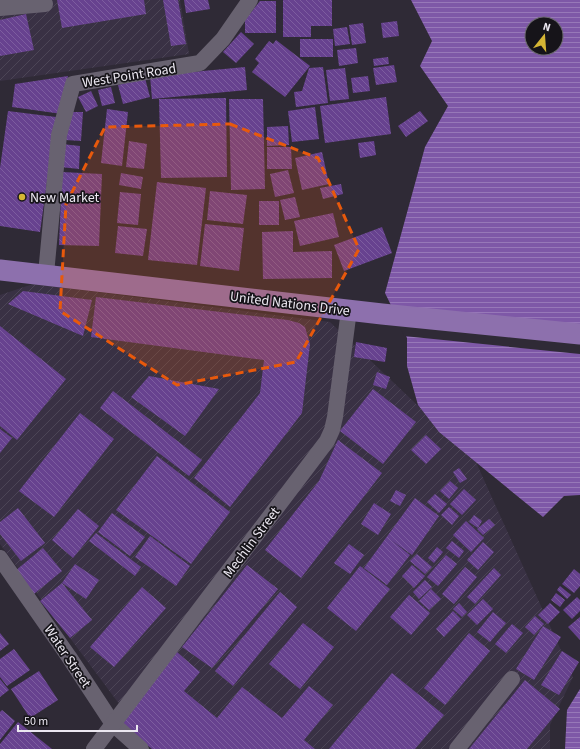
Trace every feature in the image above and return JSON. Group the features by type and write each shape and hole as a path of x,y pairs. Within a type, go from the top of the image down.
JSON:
{"main road":[{"name":"United Nations Drive","path":"0,270 46,274 382,314 580,334"}],"street":[{"name":"West Point Road","path":"46,274 59,135 73,84 200,63 223,39 250,0"},
{"path":"0,8 45,4"},
{"name":"Mechlin Street","path":"94,749 327,441 332,430 335,417 349,310"},
{"name":"Water Street","path":"0,558 69,657 113,724 141,749"},
{"path":"457,749 512,679"}],"highlighted area":[{"path":"230,124 318,158 359,249 296,362 177,385 60,311 66,204 105,127"}],"shaded area":[{"path":"0,0 180,0 189,54 0,81"},
{"path":"411,0 580,0 580,495 564,496 543,517 439,432 418,405 407,366 407,338 385,293 425,147 448,106 420,66 432,41"},
{"path":"33,284 330,322 475,460 573,677 550,725 550,749 162,749 137,728 0,544 0,295"},
{"path":"580,689 580,749 565,749 567,710"}],"pier":[{"path":"395,317 580,327 580,354 404,336"}],"building":[{"path":"57,0 144,0 146,14 62,28"},
{"path":"163,0 178,0 186,44 171,46"},
{"path":"184,0 208,0 210,9 186,13"},
{"path":"283,0 332,0 332,26 311,26 311,37 283,37"},
{"path":"260,1 276,1 276,33 245,33 245,20"},
{"path":"26,14 34,50 0,56 0,20"},
{"path":"397,21 399,36 383,38 381,23"},
{"path":"363,23 366,43 352,45 349,25"},
{"path":"347,27 350,44 335,46 333,29"},
{"path":"241,32 254,44 236,63 223,52"},
{"path":"300,39 333,39 333,57 300,57"},
{"path":"276,40 310,66 285,97 252,72 259,63 255,59 269,41 273,44"},
{"path":"356,48 358,63 339,66 337,50"},
{"path":"388,57 389,64 374,66 373,59"},
{"path":"394,65 397,82 376,85 373,68"},
{"path":"245,67 247,90 152,99 150,76"},
{"path":"323,67 328,103 296,107 294,92 302,91 309,68"},
{"path":"345,68 349,99 330,101 326,70"},
{"path":"68,76 62,114 12,107 15,84"},
{"path":"368,76 370,91 353,93 351,78"},
{"path":"145,78 150,97 123,104 118,85"},
{"path":"111,87 115,103 102,106 98,90"},
{"path":"91,91 98,106 86,112 78,97"},
{"path":"386,97 391,134 325,143 320,106"},
{"path":"226,98 227,177 161,178 159,99"},
{"path":"229,99 263,99 265,189 231,190"},
{"path":"315,107 319,139 292,142 288,111"},
{"path":"107,109 128,112 122,166 101,163"},
{"name":"New Market","path":"8,111 56,117 40,232 0,226 0,168"},
{"path":"420,111 428,121 406,137 398,126"},
{"path":"67,112 83,112 81,141 65,140"},
{"path":"288,126 289,145 267,146 267,127"},
{"path":"129,141 147,144 144,169 126,167"},
{"path":"374,141 376,155 360,158 358,143"},
{"path":"62,144 80,146 79,169 60,167"},
{"path":"267,147 291,147 292,169 267,169"},
{"path":"322,152 329,184 302,190 295,158"},
{"path":"288,170 294,193 275,197 270,174"},
{"path":"62,172 102,174 99,246 59,245"},
{"path":"121,173 143,177 141,189 119,185"},
{"path":"157,182 206,188 197,265 148,260"},
{"path":"341,184 343,194 323,199 320,188"},
{"path":"210,191 247,195 243,224 207,220"},
{"path":"120,192 141,194 138,225 117,223"},
{"path":"295,197 300,217 285,220 280,200"},
{"path":"259,201 279,201 279,225 259,225"},
{"path":"333,213 339,237 300,246 294,221"},
{"path":"205,224 244,228 239,271 200,266"},
{"path":"118,226 147,229 143,256 115,253"},
{"path":"382,227 392,253 344,271 334,245"},
{"path":"293,231 293,252 332,251 332,278 263,279 262,232"},
{"path":"23,291 92,300 83,336 8,304"},
{"path":"96,297 288,320 299,323 305,327 310,344 302,413 230,507 194,478 260,393 264,360 91,337"},
{"path":"0,326 66,379 17,440 0,426"},
{"path":"356,342 387,348 385,362 354,357"},
{"path":"377,372 390,377 386,389 373,385"},
{"path":"149,376 219,389 185,436 131,397"},
{"path":"373,389 416,422 383,464 340,431"},
{"path":"113,391 202,460 189,476 100,408"},
{"path":"80,413 114,439 54,517 19,491"},
{"path":"0,429 12,438 0,453"},
{"path":"426,435 441,449 426,464 411,450"},
{"path":"338,440 382,473 301,578 265,550 319,481"},
{"path":"157,456 230,512 191,564 116,510"},
{"path":"459,468 467,479 460,483 453,472"},
{"path":"450,481 458,488 449,499 440,491"},
{"path":"464,489 476,500 462,515 450,504"},
{"path":"396,490 406,495 400,506 390,501"},
{"path":"435,494 447,504 439,513 427,502"},
{"path":"415,498 439,516 412,555 391,540 410,555 387,585 364,568"},
{"path":"374,503 391,514 378,535 361,524"},
{"path":"449,507 459,516 452,525 441,515"},
{"path":"18,508 45,543 21,561 0,534 0,522"},
{"path":"78,509 99,526 73,558 52,540"},
{"path":"112,513 145,537 130,556 98,532"},
{"path":"474,515 482,521 478,528 469,522"},
{"path":"489,519 495,525 483,535 477,529"},
{"path":"466,521 484,538 471,552 453,535"},
{"path":"96,533 141,567 135,576 89,541"},
{"path":"150,536 190,566 176,586 135,557"},
{"path":"452,541 464,551 459,558 446,548"},
{"path":"483,542 494,552 478,570 467,560"},
{"path":"349,544 364,555 350,574 334,563"},
{"path":"437,547 443,552 434,563 428,558"},
{"path":"43,548 62,571 34,594 15,571"},
{"path":"417,554 432,567 425,574 410,561"},
{"path":"446,555 457,564 438,586 427,577"},
{"path":"75,564 99,580 86,599 62,583"},
{"path":"247,565 278,589 212,668 182,647"},
{"path":"412,565 425,576 414,588 402,576"},
{"path":"360,566 390,589 356,631 327,608"},
{"path":"465,567 477,577 454,604 442,594"},
{"path":"494,568 501,575 475,604 467,597"},
{"path":"574,569 580,574 580,586 574,593 562,584"},
{"path":"425,580 432,587 419,599 413,592"},
{"path":"62,583 92,620 70,638 40,601"},
{"path":"560,586 571,595 567,599 557,590"},
{"path":"142,587 166,608 114,667 90,647"},
{"path":"431,589 441,599 429,610 419,601"},
{"path":"280,592 297,607 233,686 215,671"},
{"path":"556,593 565,600 560,607 551,600"},
{"path":"409,595 430,613 411,635 390,617"},
{"path":"577,597 580,600 580,611 572,619 563,610"},
{"path":"483,599 493,609 477,625 467,615"},
{"path":"459,603 467,612 462,617 453,609"},
{"path":"550,603 560,612 548,624 538,615"},
{"path":"453,611 461,619 444,637 436,629"},
{"path":"493,612 506,623 490,642 477,632"},
{"path":"535,616 544,624 534,635 525,627"},
{"path":"580,617 580,640 568,627"},
{"path":"303,623 334,647 300,689 269,664"},
{"path":"512,624 523,633 506,653 495,644"},
{"path":"543,626 561,637 534,680 516,669"},
{"path":"0,633 9,644 0,651"},
{"path":"469,633 490,651 445,705 424,688"},
{"path":"14,649 30,670 7,686 0,677 0,659"},
{"path":"562,651 579,662 559,695 541,685"},
{"path":"177,652 200,672 184,691 217,718 242,687 282,718 309,686 333,705 304,740 315,749 152,749 119,722"},
{"path":"39,671 58,700 30,718 11,689"},
{"path":"392,673 444,715 415,749 329,749"},
{"path":"0,679 9,690 0,697"},
{"path":"525,680 560,709 527,749 469,749"},
{"path":"2,710 15,721 0,740 0,712"},
{"path":"18,722 52,749 0,749 0,744"}],"place":[{"name":"New Market","path":"22,197"}]}
